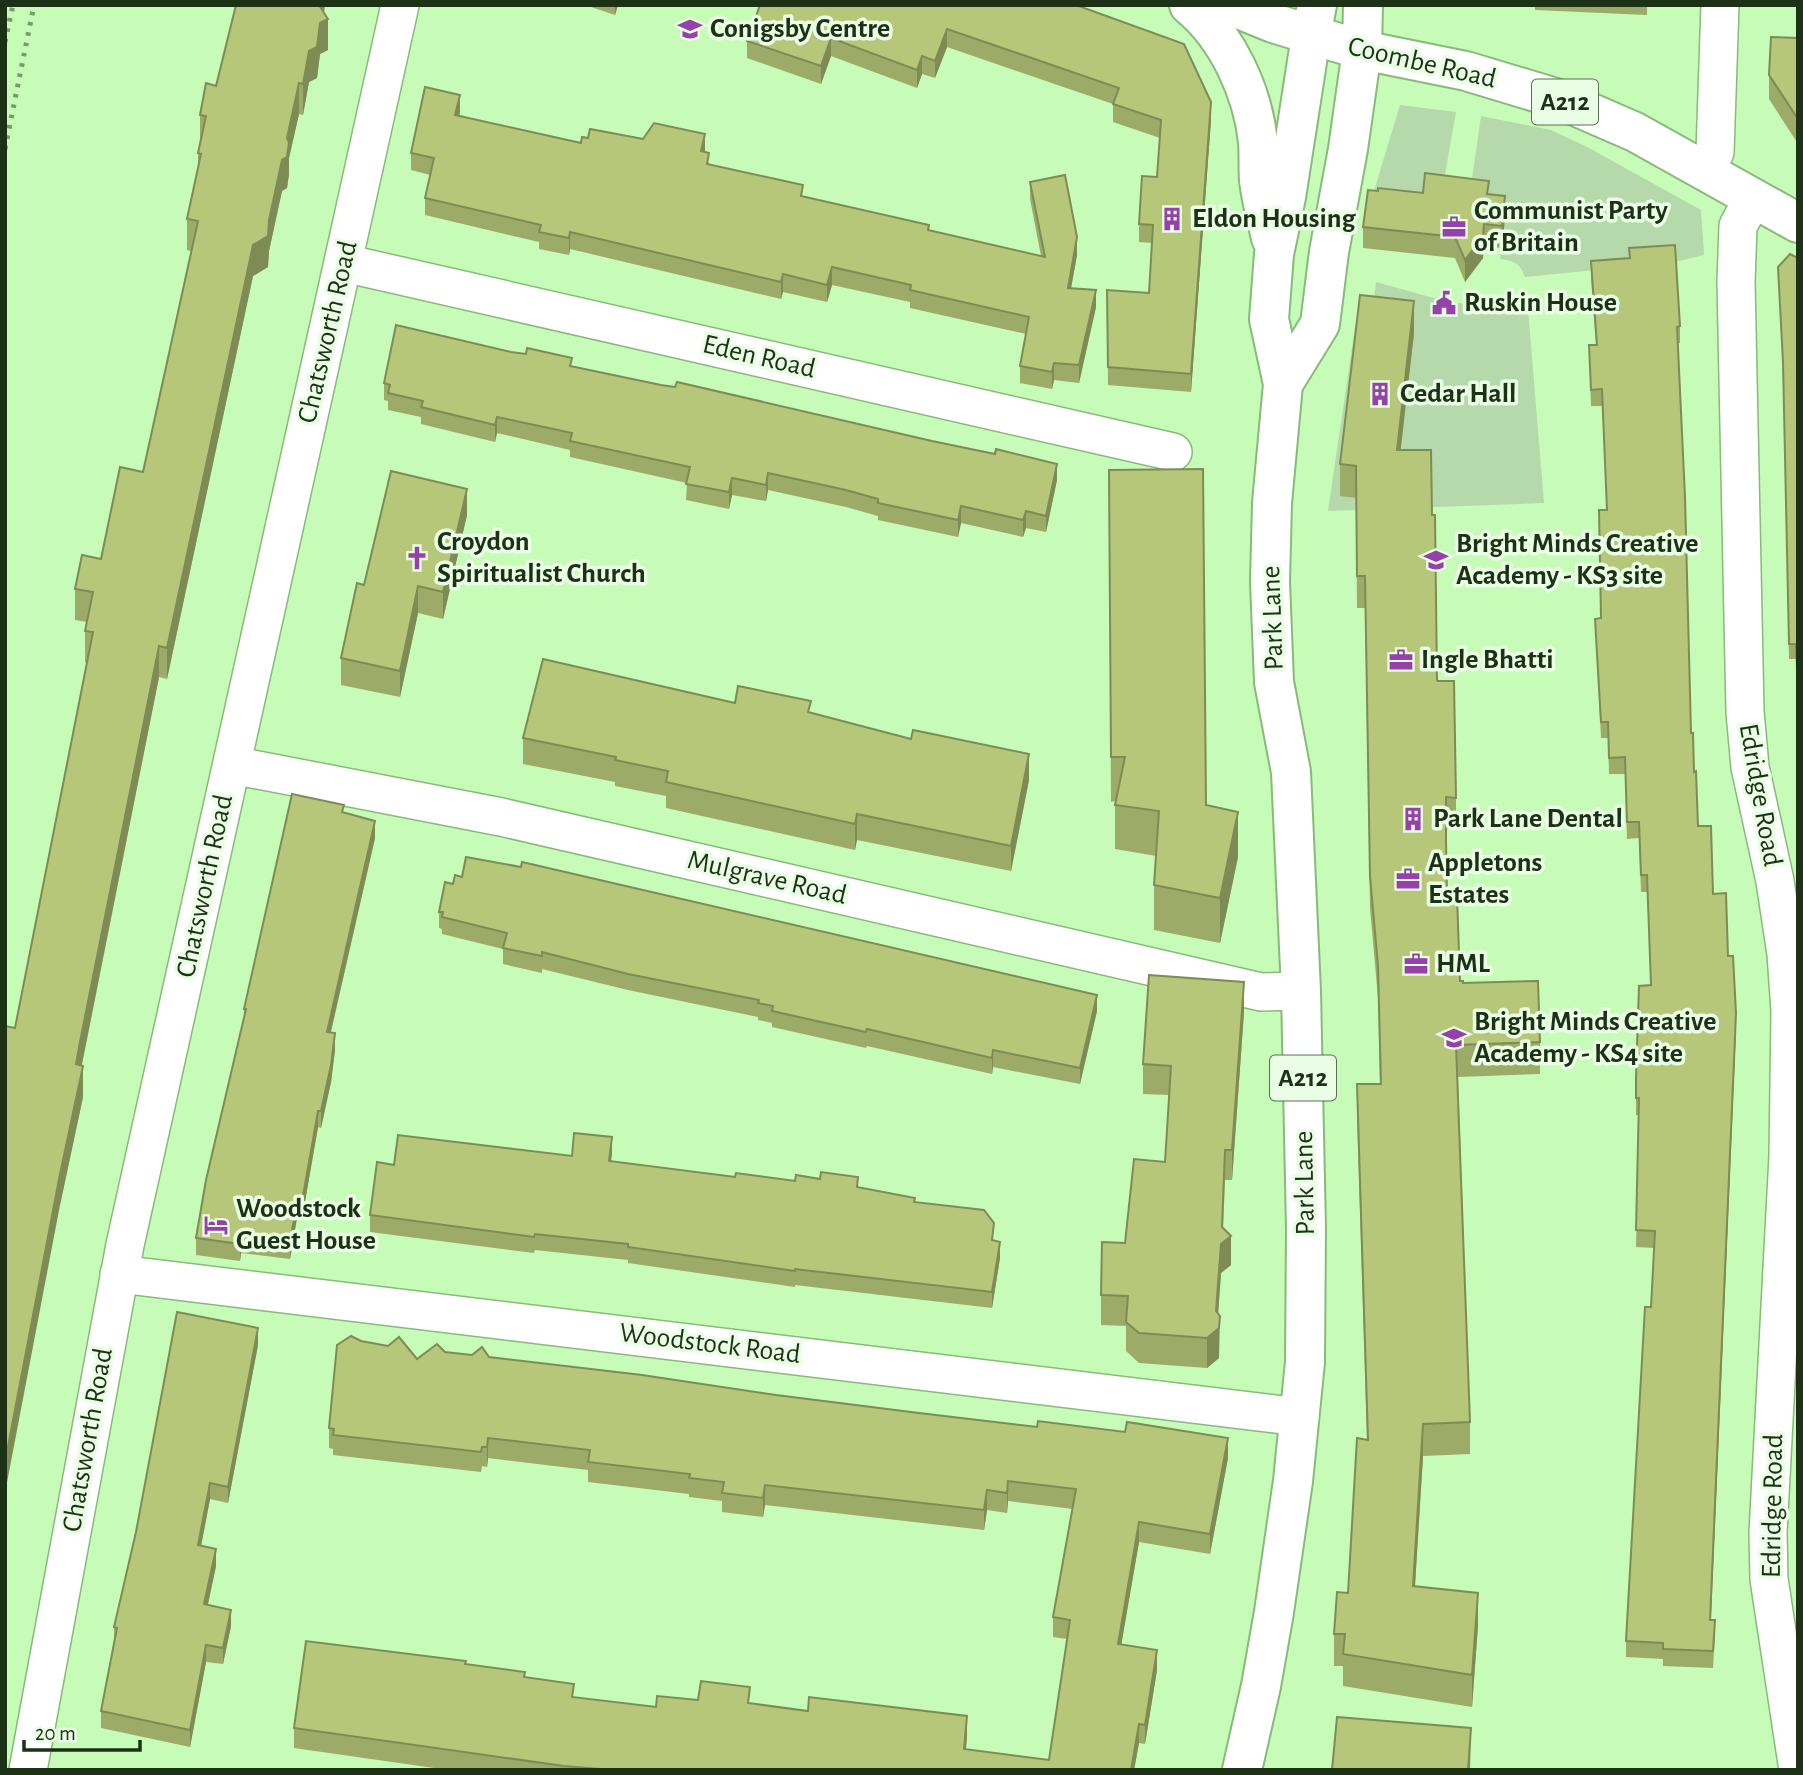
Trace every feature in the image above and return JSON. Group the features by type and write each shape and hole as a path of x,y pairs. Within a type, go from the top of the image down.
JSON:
{"main road":[{"path":"1189,5 1206,20 1219,37 1244,89 1258,141 1259,183 1274,254"},
{"name":"Coombe Road","path":"1229,5 1314,20 1362,50 1466,71 1559,99 1635,132 1798,223"},
{"name":"Park Lane","path":"1283,384 1320,324 1362,50 1363,5"},
{"name":"Park Lane","path":"1242,1770 1274,1612 1305,1362 1306,1254 1301,991 1291,772 1274,682 1270,582 1272,503 1283,384 1269,319 1274,254 1286,197 1314,20"}],"street":[{"name":"Chatsworth Road","path":"28,1770 119,1273 400,5"},
{"path":"1706,171 1715,152 1720,5"},
{"name":"Edridge Road","path":"1753,198 1738,226 1736,282 1745,712 1750,767 1775,881 1786,954 1793,1156 1768,1533 1769,1579 1798,1770"},
{"name":"Eden Road","path":"344,263 1173,452"},
{"name":"Mulgrave Road","path":"232,765 501,817 1262,992 1301,991"},
{"name":"Woodstock Road","path":"119,1273 1300,1417"}],"green space":[{"path":"1400,105 1456,112 1441,197 1368,211"},
{"path":"1481,116 1551,130 1701,210 1704,255 1675,262 1525,277 1516,264 1500,259 1505,218 1469,200"},
{"path":"1376,282 1448,302 1469,304 1490,299 1527,297 1544,503 1328,511 1358,307 1373,310"}],"building":[{"path":"236,5 319,5 328,19 320,23 317,47 309,51 303,84 299,83 287,138 287,157 282,160 268,236 253,245 167,648 159,646 80,1042 76,1064 83,1066 5,1462 5,1026 15,1028 93,632 85,631 93,592 75,589 82,555 101,559 120,467 143,472 198,221 187,219 201,154 198,153 206,116 200,115 206,83 216,86"},
{"path":"760,5 1076,5 1184,44 1211,102 1191,374 1108,367 1107,290 1149,293 1153,225 1139,224 1142,176 1157,177 1161,120 1113,104 1119,88 947,29 935,61 922,56 917,70 831,38 821,66 747,41"},
{"path":"1771,37 1798,38 1798,119 1769,75"},
{"path":"425,87 460,95 455,115 581,143 582,137 588,138 590,129 643,139 654,123 705,134 701,151 709,153 707,164 803,185 801,196 929,225 928,230 1045,257 1030,182 1065,175 1077,237 1068,288 1096,290 1079,365 1054,363 1052,372 1020,366 1029,317 910,290 911,285 832,267 827,285 783,274 781,282 570,232 569,238 539,232 541,225 425,198 434,158 411,153"},
{"path":"1425,173 1489,181 1487,194 1505,196 1502,226 1484,224 1483,236 1465,260 1455,237 1363,227 1368,190 1378,191 1378,188 1423,193"},
{"path":"1675,245 1680,326 1677,327 1685,497 1691,733 1694,772 1696,771 1698,826 1711,826 1713,894 1726,893 1728,956 1733,956 1736,1013 1710,1620 1715,1620 1713,1651 1663,1649 1663,1643 1626,1641 1645,1307 1651,1307 1655,1231 1636,1230 1639,986 1651,985 1647,875 1641,875 1639,822 1627,822 1625,757 1609,758 1608,722 1601,722 1595,619 1601,618 1599,510 1607,510 1602,389 1591,390 1589,345 1597,345 1591,261 1630,258 1629,248"},
{"path":"1790,254 1798,258 1798,692 1796,644 1789,644 1783,362 1778,267"},
{"path":"1360,295 1414,301 1397,450 1431,450 1432,515 1435,515 1437,680 1454,681 1456,798 1446,797 1447,896 1457,896 1460,981 1538,981 1540,1042 1456,1045 1470,1422 1423,1424 1413,1586 1478,1593 1472,1675 1343,1654 1345,1634 1334,1634 1337,1592 1348,1593 1357,1438 1368,1440 1357,1084 1381,1084 1378,966 1370,876 1365,576 1357,576 1356,466 1340,464"},
{"path":"396,325 511,352 526,354 527,348 572,358 570,366 661,385 675,387 677,382 932,441 995,454 996,449 1057,464 1046,516 1026,511 1023,520 961,506 958,520 878,503 878,499 846,490 768,473 766,485 732,478 729,492 686,484 690,467 570,441 572,433 497,417 495,425 421,407 423,401 388,393 390,385 384,383"},
{"path":"1203,469 1206,805 1238,812 1220,898 1154,885 1159,811 1115,805 1125,757 1111,757 1109,470"},
{"path":"391,471 467,489 443,592 418,586 400,671 341,658 357,583 364,585"},
{"path":"543,659 735,703 738,686 811,701 808,712 911,739 913,730 1029,754 1011,846 857,814 855,824 666,782 668,771 615,760 616,757 523,738"},
{"path":"292,794 344,805 342,812 375,821 327,1032 335,1033 331,1065 321,1111 318,1111 303,1196 298,1195 290,1243 241,1236 240,1244 196,1238 206,1180"},
{"path":"466,857 521,867 522,862 1097,995 1080,1068 993,1050 992,1058 867,1029 866,1032 772,1011 773,1006 758,1003 759,1000 628,974 542,952 542,956 503,948 507,933 442,917 443,912 439,912 445,882 453,884 455,875 462,877"},
{"path":"1149,975 1244,982 1232,1150 1225,1150 1222,1227 1231,1236 1221,1244 1216,1311 1220,1316 1219,1328 1207,1338 1139,1333 1126,1322 1128,1296 1101,1295 1102,1242 1125,1243 1134,1159 1165,1162 1171,1066 1143,1064"},
{"path":"574,1133 612,1137 609,1161 735,1177 736,1173 795,1181 796,1175 820,1179 821,1172 858,1177 857,1187 915,1198 914,1202 984,1210 994,1223 992,1240 1000,1242 992,1292 795,1271 628,1247 628,1244 535,1234 534,1237 370,1215 377,1162 394,1165 398,1135 572,1156"},
{"path":"177,1312 258,1328 228,1487 210,1483 198,1545 216,1549 204,1604 231,1610 223,1648 206,1645 190,1730 101,1711 117,1628 114,1627 136,1532"},
{"path":"351,1336 361,1341 388,1346 399,1337 417,1359 437,1344 445,1352 472,1355 482,1347 489,1357 919,1413 1037,1427 1038,1421 1125,1432 1127,1422 1228,1438 1210,1534 1139,1522 1118,1644 1157,1650 1145,1725 1139,1724 1131,1770 612,1770 564,1766 294,1728 306,1641 466,1661 465,1664 525,1672 524,1677 574,1684 572,1697 656,1707 657,1696 698,1700 701,1681 750,1687 748,1703 808,1711 809,1697 967,1716 964,1749 1049,1760 1070,1620 1053,1617 1076,1489 1008,1481 1007,1493 987,1490 984,1510 765,1485 763,1498 722,1493 724,1482 689,1478 690,1474 588,1462 590,1450 488,1438 487,1447 482,1447 481,1452 333,1435 334,1429 329,1428 337,1345"},
{"path":"1337,1717 1471,1728 1468,1770 1332,1770"}],"railway":[{"path":"5,42 13,5"},
{"path":"5,149 34,5"}],"place":[{"name":"Conigsby Centre","path":"690,29"},
{"name":"Eldon Housing","path":"1172,219"},
{"name":"Communist Party of Britain","path":"1454,227"},
{"name":"Ruskin House","path":"1444,303"},
{"name":"Cedar Hall","path":"1380,394"},
{"name":"Croydon Spiritualist Church","path":"417,558"},
{"name":"Bright Minds Creative Academy - KS3 site","path":"1436,560"},
{"name":"Ingle Bhatti","path":"1401,660"},
{"name":"Park Lane Dental","path":"1413,819"},
{"name":"Appletons Estates","path":"1408,879"},
{"name":"HML","path":"1416,964"},
{"name":"Bright Minds Creative Academy - KS4 site","path":"1454,1038"},
{"name":"Woodstock Guest House","path":"216,1225"}]}
